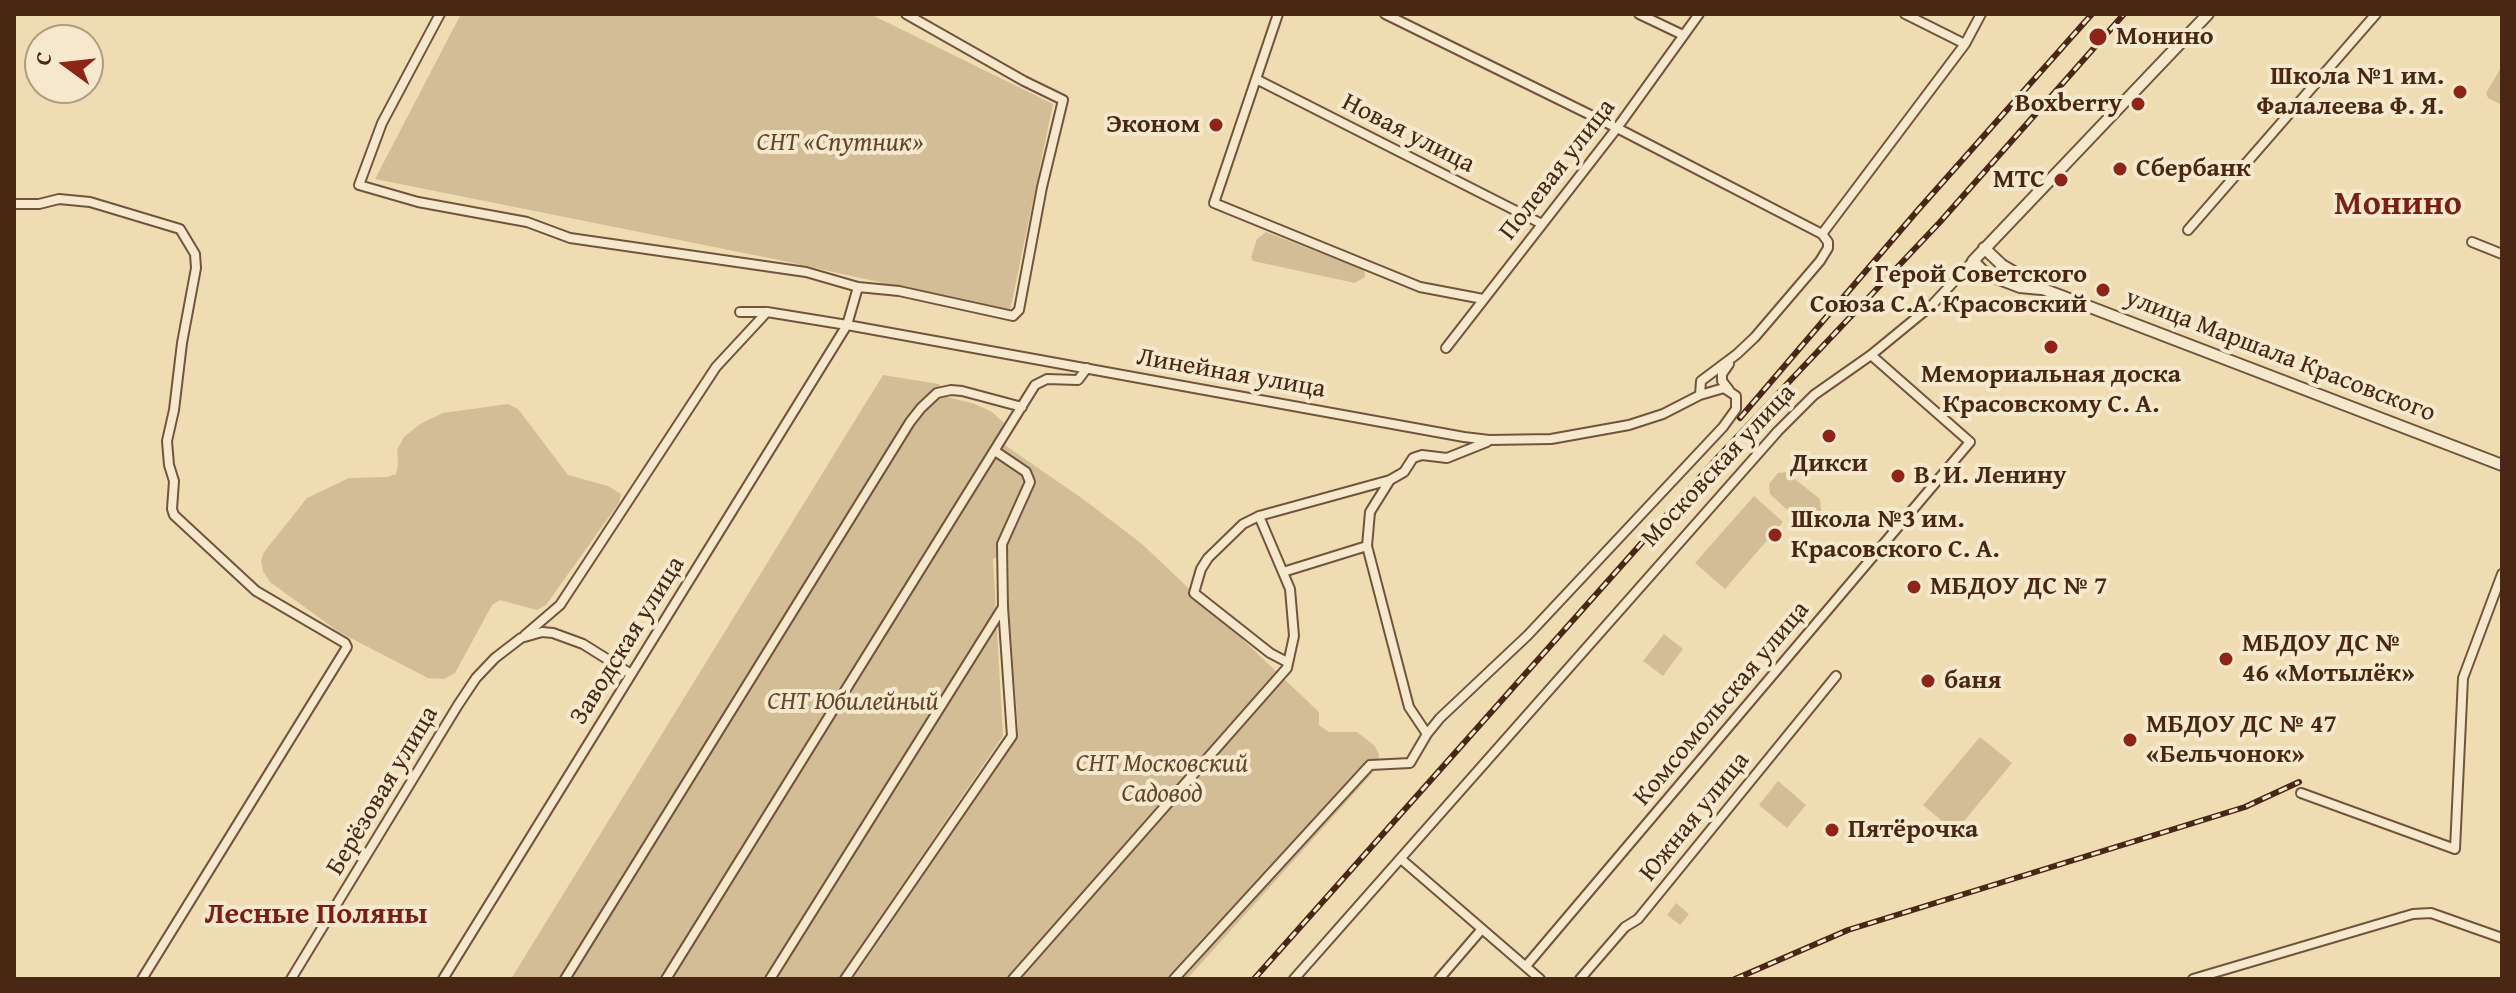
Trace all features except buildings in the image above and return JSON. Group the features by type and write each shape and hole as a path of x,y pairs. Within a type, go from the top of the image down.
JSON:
{"street":[{"path":"440,14 382,123 359,185 418,202 527,222 570,238 806,272 858,287 899,291 1013,316 1019,310 1022,281 1063,100 906,14"},
{"path":"1278,14 1214,203 1420,287 1483,299"},
{"path":"1174,979 1370,765 1410,763 1427,734 1528,635 1723,427 1738,401 1722,381 1722,374 1790,298 1828,248 1822,234 1617,128 1385,14"},
{"path":"1639,14 1683,35"},
{"name":"Полевая улица","path":"1446,348 1617,128 1699,14"},
{"path":"1905,14 1965,44"},
{"path":"1822,234 1965,44 1981,14"},
{"name":"Московская улица","path":"1294,979 1778,431 1814,395 1871,355 1932,305 2208,14"},
{"path":"2188,230 2376,14"},
{"name":"Новая улица","path":"1256,79 1542,224"},
{"path":"14,204 39,204 59,199 90,202 180,229 195,254 196,268 167,441 174,481 174,515 256,591 347,647 142,979"},
{"path":"2472,242 2502,254"},
{"name":"улица Маршала Красовского","path":"1984,248 2002,265 2043,289 2502,465"},
{"name":"улица Маршала Красовского","path":"1973,261 1986,274 2020,287 2043,289"},
{"name":"Заводская улица","path":"443,979 847,325 858,287"},
{"name":"Линейная улица","path":"740,312 767,312 847,325 1489,440 1551,439 1595,432 1663,414 1701,390"},
{"name":"Берёзовая улица","path":"291,979 476,678 495,658 560,605 716,367 767,312"},
{"path":"1729,391 1701,390 1701,381 1737,354"},
{"name":"Комсомольская улица","path":"1526,966 1970,442 1871,355"},
{"path":"666,979 1038,382 1047,379 1078,380 1087,368"},
{"path":"565,979 921,408 937,393 951,390 1022,407"},
{"path":"1287,662 1270,653 1194,593 1201,569 1208,558 1243,524 1259,516 1390,480 1404,472 1413,458 1422,455 1447,458 1489,440"},
{"path":"845,979 1009,742 1012,730 1003,607 1003,538 1030,482 1026,472 995,451"},
{"path":"1390,480 1370,512 1367,546 1409,707 1427,734"},
{"path":"1013,979 1284,674 1294,636 1290,589 1259,516"},
{"path":"1283,572 1367,546"},
{"path":"2301,793 2455,849 2463,678 2498,602 2502,574"},
{"path":"770,979 1003,607"},
{"path":"521,638 542,632 568,637 631,674"},
{"name":"Южная улица","path":"1580,979 1625,927 1647,908 1836,676"},
{"path":"1401,859 1540,979"},
{"path":"2193,979 2413,914 2431,913 2502,938"},
{"path":"1439,979 1482,929"}],"green space":[{"name":"СНТ «Спутник»","path":"461,14 870,14 1053,104 1010,311 779,260 375,179"},
{"path":"2502,66 2502,105 2488,98 2486,93"},
{"path":"1266,232 1364,270 1365,277 1355,283 1253,261 1251,257 1257,239"},
{"path":"883,375 939,384 944,396 992,412 1004,423 996,439 1142,544 1319,712 1319,725 1329,732 1357,732 1375,746 1379,755 1377,768 1187,979 853,979 1014,743 1018,728 1009,611 1008,550 993,559 1003,736 838,979 511,979"},
{"path":"508,404 518,409 568,475 608,486 621,494 619,503 546,605 537,610 500,600 492,605 455,673 444,679 428,678 339,632 270,582 261,561 264,552 307,498 349,478 396,474 397,450 404,437 420,424 443,413"},
{"path":"1786,472 1820,499 1821,510 1813,521 1799,521 1770,494 1769,484 1778,473"},
{"path":"1754,496 1783,522 1725,589 1695,563"},
{"path":"1664,634 1683,649 1663,676 1643,661"},
{"path":"1980,737 2012,763 1955,832 1923,805"},
{"path":"1778,781 1806,805 1787,828 1759,805"},
{"path":"1676,903 1689,914 1680,925 1667,915"}],"railway":[{"path":"1740,418 1918,210 2092,14"},
{"path":"1254,979 1719,456 1940,222 2124,14"},
{"path":"1735,979 1848,930 2245,807 2299,782"}],"place":[{"name":"Монино","path":"2098,37"},
{"name":"Школа №1 им. Фалалеева Ф. Я.","path":"2460,92"},
{"name":"Boxberry","path":"2138,104"},
{"name":"Эконом","path":"1216,125"},
{"name":"Сбербанк","path":"2120,169"},
{"name":"МТС","path":"2061,180"},
{"name":"Герой Советского Союза С.А. Красовский","path":"2103,290"},
{"name":"Мемориальная доска Красовскому С. А.","path":"2051,347"},
{"name":"Дикси","path":"1829,436"},
{"name":"В. И. Ленину","path":"1898,476"},
{"name":"Школа №3 им. Красовского С. А.","path":"1775,535"},
{"name":"МБДОУ ДС № 7","path":"1914,587"},
{"name":"МБДОУ ДC № 46 «Мотылёк»","path":"2226,659"},
{"name":"баня","path":"1928,681"},
{"name":"МБДОУ ДС № 47 «Бельчонок»","path":"2130,740"},
{"name":"Пятёрочка","path":"1832,830"}],"district":[{"name":"Монино","path":"2398,205"},
{"name":"Лесные Поляны","path":"316,915"}],"park label":[{"name":"СНТ Юбилейный","path":"853,702"},
{"name":"СНТ Московский Садовод","path":"1162,779"}]}
